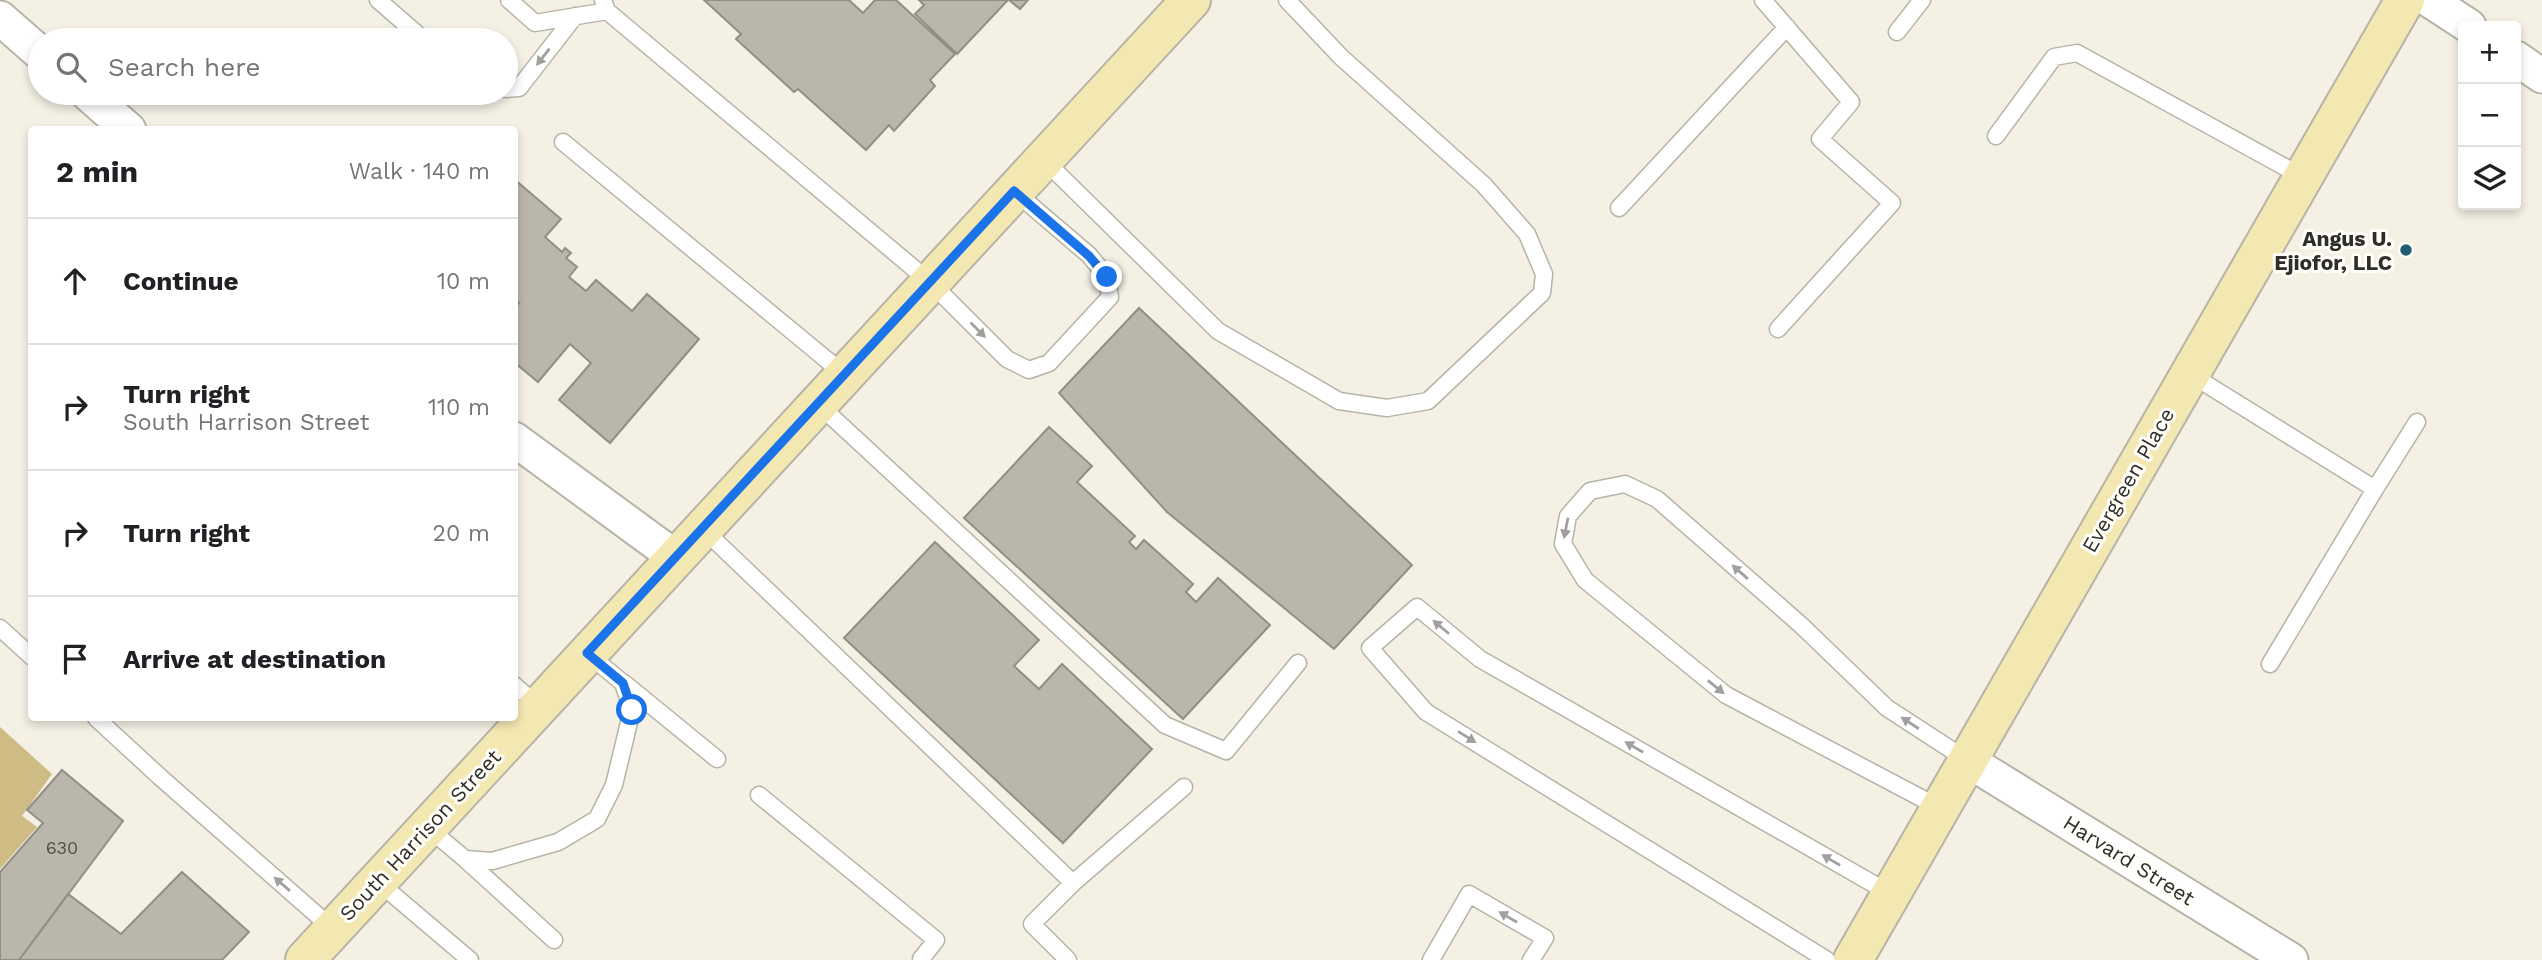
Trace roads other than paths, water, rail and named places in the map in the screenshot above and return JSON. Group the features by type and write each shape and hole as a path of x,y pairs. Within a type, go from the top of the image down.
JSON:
{"main road":[{"name":"Evergreen Place","path":"1853,960 2405,0"},
{"name":"South Harrison Street","path":"526,696 587,653 1014,191 1056,173 1188,1"},
{"name":"South Harrison Street","path":"316,951 427,827 507,721"}],"street":[{"path":"2429,0 2461,21"},
{"path":"0,18 28,42"},
{"path":"2521,61 2542,76"},
{"path":"101,105 124,126"},
{"path":"518,442 676,557"},
{"name":"Harvard Street","path":"1967,760 2257,951 2291,960"}],"lane":[{"path":"378,0 410,28"},
{"path":"509,0 535,23 575,16 605,6 930,282 1007,359 1029,370 1049,363 1110,297 1107,277 1089,256 1014,191"},
{"path":"1056,173 1218,331 1339,401 1387,408 1427,401 1542,293 1544,274 1527,234 1484,185 1341,57 1287,0"},
{"path":"1763,0 1851,102 1821,139 1892,203 1778,329"},
{"path":"1898,32 1922,0"},
{"path":"518,88 575,16"},
{"path":"1619,208 1787,27"},
{"path":"1996,136 2054,57 2077,53 2303,177"},
{"path":"563,142 844,374"},
{"path":"2190,374 2375,489"},
{"path":"817,404 1165,725 1226,751 1298,663"},
{"path":"2270,664 2417,422"},
{"path":"1940,808 1726,695 1585,580 1563,544 1568,516 1590,491 1625,484 1657,499 1802,626 1887,708 1967,760"},
{"path":"702,528 1073,883"},
{"path":"1827,960 1426,712 1370,648 1417,607 1480,659 1891,894"},
{"path":"0,628 28,653"},
{"path":"587,653 717,759"},
{"path":"465,859 492,860 558,842 597,819 614,785 632,710 623,683"},
{"path":"99,721 170,786 316,951"},
{"path":"1068,960 1032,924 1073,883 1184,787"},
{"path":"759,795 936,940 921,960"},
{"path":"427,827 554,940"},
{"path":"377,881 470,960"},
{"path":"1431,960 1469,894 1545,938 1531,960"}],"place":[{"name":"Angus U. Ejiofor, LLC","path":"2406,250"}]}
